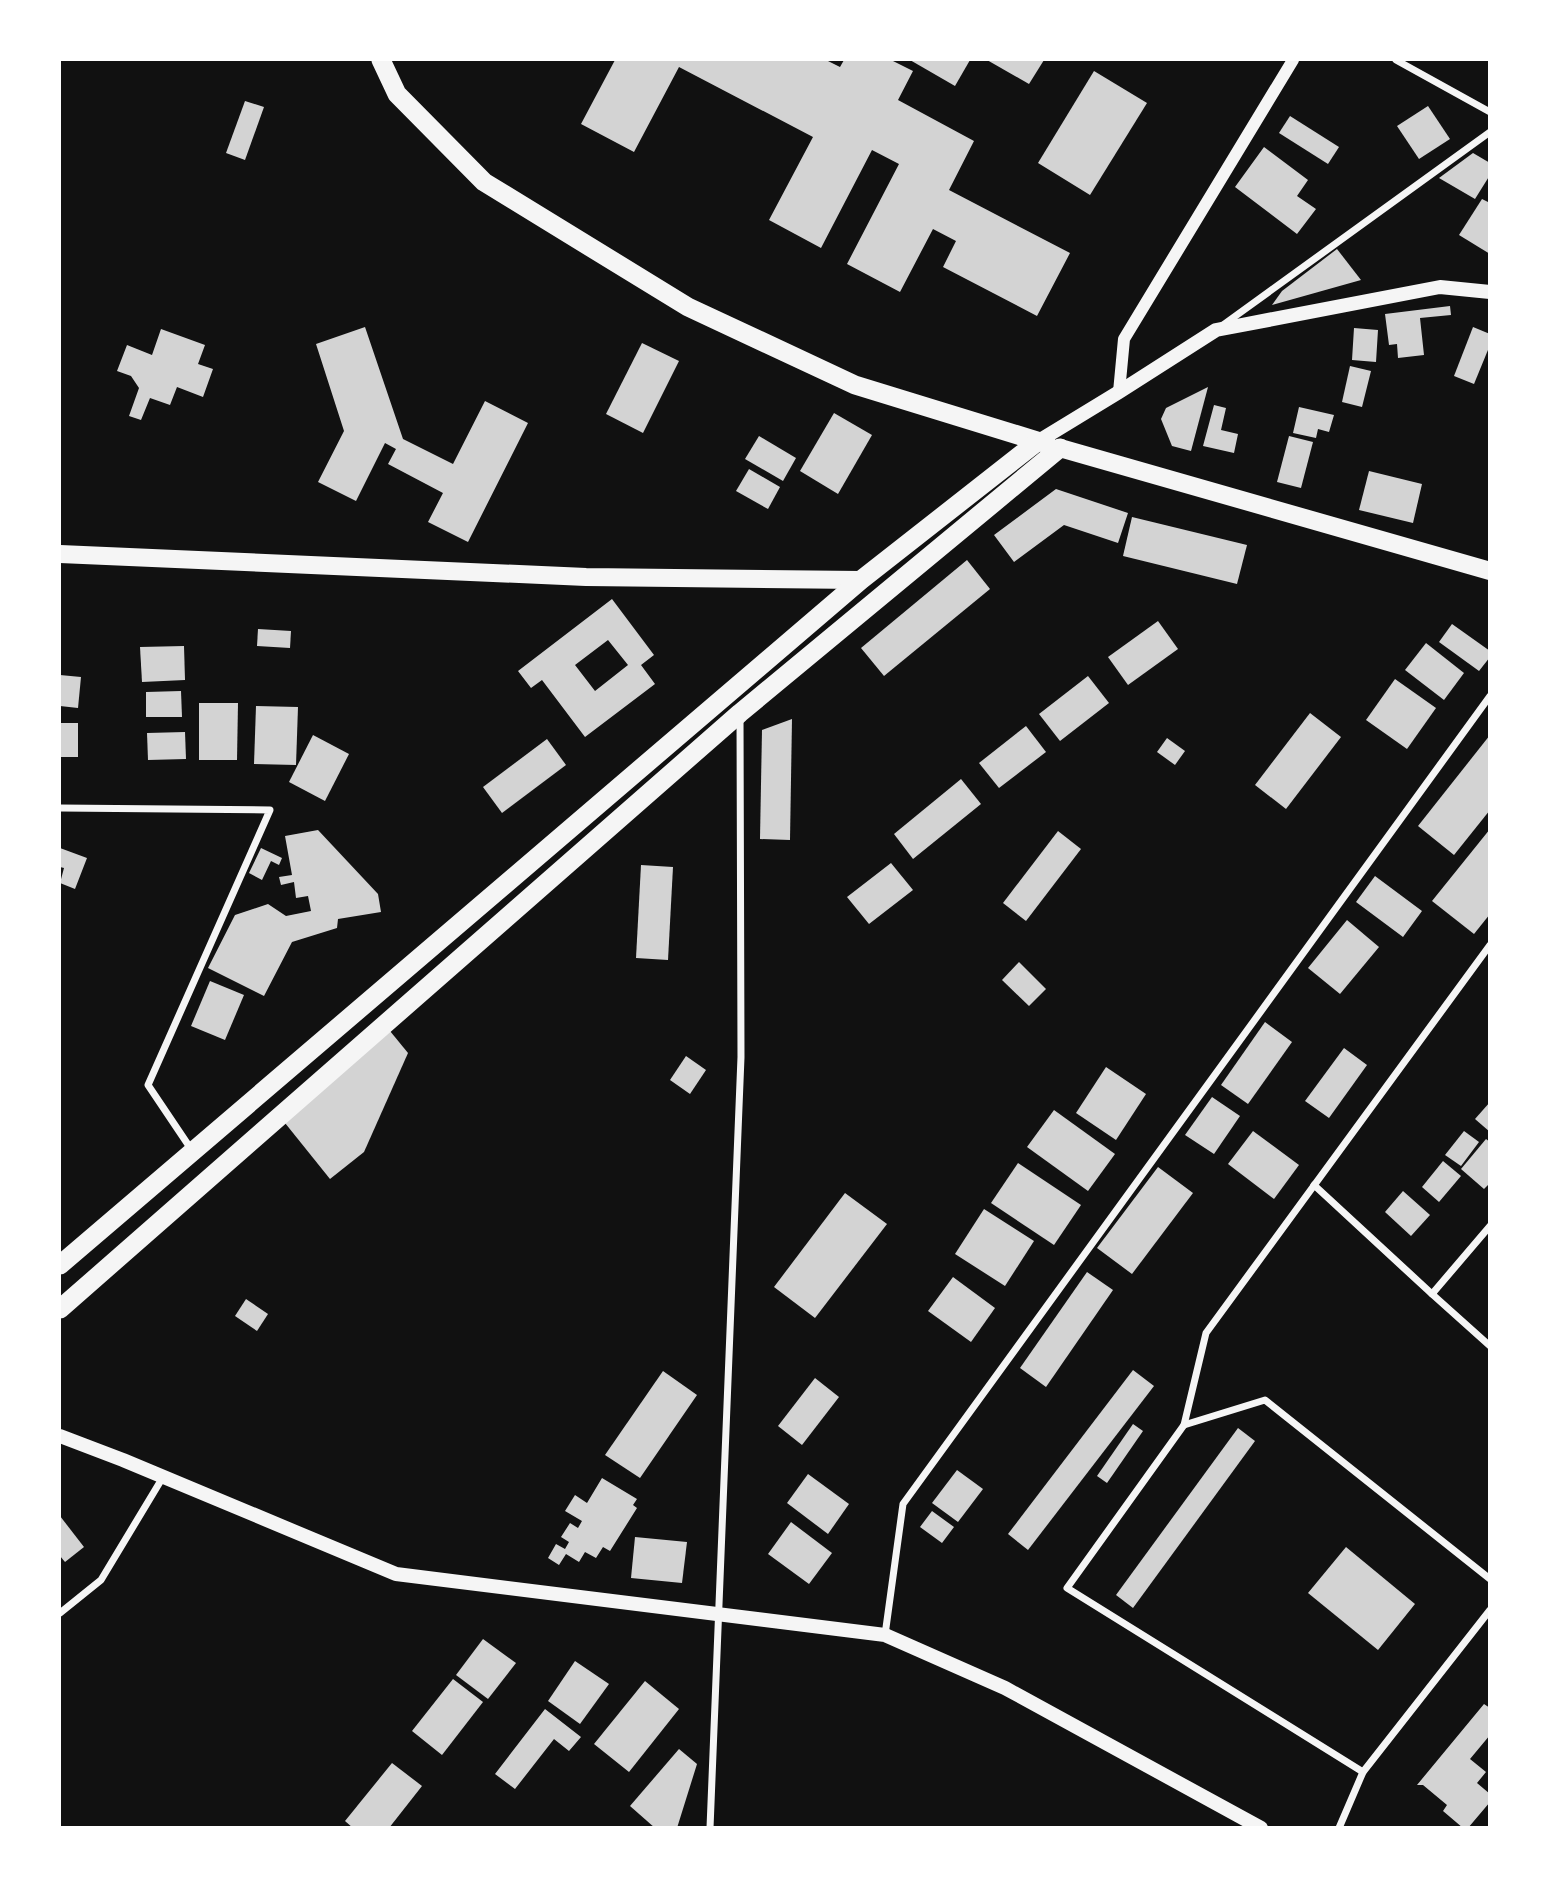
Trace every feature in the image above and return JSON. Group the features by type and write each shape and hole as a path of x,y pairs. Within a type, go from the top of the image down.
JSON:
{"highway":[{"path":"381,60 397,94 484,182 688,307 855,385 1060,448"},
{"path":"60,1265 861,580 1037,442"},
{"path":"60,1309 740,713 1060,448"}],"main road":[{"path":"1037,442 1216,330 1440,287 1489,292"},
{"path":"1060,448 1489,571"},
{"path":"60,554 586,577 861,580"},
{"path":"60,1436 396,1574 886,1635 1005,1688 1261,1828"}],"street":[{"path":"1119,392 1124,338 1293,60"},
{"path":"1396,60 1489,112"},
{"path":"1216,330 1489,132"},
{"path":"886,1635 903,1504 1489,696"},
{"path":"710,1828 741,1057 740,713"},
{"path":"60,808 270,810 148,1085 193,1151"},
{"path":"1363,1772 1067,1588 1184,1424 1206,1333 1489,945"},
{"path":"1314,1185 1489,1346"},
{"path":"1432,1294 1489,1226"},
{"path":"1184,1424 1265,1400 1489,1579"},
{"path":"60,1614 101,1580 163,1477"},
{"path":"1339,1828 1363,1772 1489,1610"}],"building":[{"path":"615,60 826,60 840,67 844,60 891,60 913,71 898,100 974,141 949,190 1070,253 1037,316 943,267 956,241 933,229 900,292 847,264 899,164 872,150 821,248 769,220 813,137 679,67 634,152 581,124"},
{"path":"910,60 970,60 955,86"},
{"path":"987,60 1044,60 1029,84"},
{"path":"1094,71 1147,103 1090,195 1038,163"},
{"path":"245,101 264,107 245,160 226,153"},
{"path":"1428,106 1450,139 1419,159 1397,126"},
{"path":"1290,116 1339,147 1328,164 1279,133"},
{"path":"1264,147 1308,180 1297,196 1316,209 1297,234 1235,187"},
{"path":"1473,153 1490,163 1490,175 1475,199 1439,178"},
{"path":"1482,199 1490,203 1490,254 1459,235"},
{"path":"1337,249 1361,280 1272,305 1282,291"},
{"path":"1450,306 1451,315 1420,318 1424,355 1398,358 1397,344 1389,345 1385,314"},
{"path":"365,327 403,439 453,464 485,401 528,423 468,542 428,522 443,493 388,464 396,449 385,443 356,501 318,482 344,431 316,344"},
{"path":"1473,327 1490,334 1490,345 1474,384 1454,376"},
{"path":"1354,328 1378,330 1376,362 1352,360"},
{"path":"161,329 205,345 198,364 213,369 203,397 177,387 170,405 150,398 141,420 129,416 139,388 131,376 117,371 127,345 152,355"},
{"path":"642,343 679,361 643,433 606,414"},
{"path":"1350,366 1371,371 1362,407 1342,402"},
{"path":"1208,387 1191,451 1172,446 1161,419 1166,408"},
{"path":"1214,405 1226,408 1221,430 1238,434 1234,453 1203,446"},
{"path":"1299,407 1334,415 1329,432 1318,429 1316,438 1293,433"},
{"path":"834,413 872,435 838,494 800,471"},
{"path":"759,436 796,458 783,481 745,459"},
{"path":"1289,436 1313,442 1301,488 1277,482"},
{"path":"749,469 780,487 768,509 736,491"},
{"path":"1369,471 1422,484 1413,523 1359,510"},
{"path":"1056,489 1128,513 1118,543 1064,525 1014,562 994,535"},
{"path":"1132,517 1247,545 1237,584 1123,556"},
{"path":"967,560 990,589 884,676 861,648"},
{"path":"612,599 654,655 641,665 655,684 585,737 542,680 531,688 518,671","holes":["608,640 628,665 595,691 575,665"]},
{"path":"1158,621 1178,649 1128,685 1108,657"},
{"path":"1452,624 1490,651 1490,657 1479,671 1439,642"},
{"path":"258,629 291,631 290,648 257,646"},
{"path":"1426,643 1464,673 1444,700 1405,670"},
{"path":"184,646 185,680 142,682 140,647"},
{"path":"60,675 81,677 78,708 60,706"},
{"path":"1088,676 1109,703 1060,741 1039,714"},
{"path":"1395,679 1436,708 1407,749 1366,720"},
{"path":"181,691 182,717 146,717 146,692"},
{"path":"199,703 238,703 237,760 199,760"},
{"path":"256,706 298,707 296,765 254,764"},
{"path":"1310,713 1341,737 1286,809 1255,785"},
{"path":"792,719 790,840 760,839 762,730"},
{"path":"60,723 78,723 78,757 60,757"},
{"path":"1026,726 1046,752 999,788 979,763"},
{"path":"185,732 186,759 148,760 147,733"},
{"path":"313,735 349,754 325,801 289,782"},
{"path":"1490,735 1490,810 1454,855 1418,826"},
{"path":"1167,738 1185,751 1175,765 1157,752"},
{"path":"547,739 566,765 502,813 483,787"},
{"path":"961,779 981,804 913,859 894,834"},
{"path":"1490,829 1490,914 1474,934 1432,901"},
{"path":"318,830 378,894 381,912 338,919 337,928 292,942 264,996 208,968 235,915 268,904 286,916 311,911 308,896 296,898 294,882 281,885 279,877 292,875 285,836"},
{"path":"1058,831 1081,849 1026,921 1003,903"},
{"path":"60,848 87,858 75,889 60,883 64,868 60,867"},
{"path":"261,848 282,858 279,865 271,861 262,880 249,873"},
{"path":"891,863 913,890 869,924 847,897"},
{"path":"641,865 673,867 668,960 636,958"},
{"path":"1375,876 1422,911 1403,937 1356,902"},
{"path":"1347,920 1379,947 1340,994 1308,968"},
{"path":"1019,962 1046,989 1029,1006 1002,980"},
{"path":"210,981 244,995 225,1040 191,1026"},
{"path":"1265,1022 1292,1042 1248,1104 1221,1085"},
{"path":"390,1031 408,1053 364,1152 330,1179 281,1118"},
{"path":"1344,1048 1367,1065 1329,1118 1305,1101"},
{"path":"686,1056 706,1070 690,1094 670,1080"},
{"path":"1106,1067 1146,1094 1116,1140 1076,1113"},
{"path":"1212,1097 1240,1116 1214,1154 1185,1135"},
{"path":"1490,1102 1490,1132 1475,1119"},
{"path":"1054,1110 1115,1154 1088,1191 1027,1147"},
{"path":"1253,1131 1299,1165 1274,1199 1228,1164"},
{"path":"1464,1131 1479,1142 1461,1166 1445,1155"},
{"path":"1486,1139 1490,1142 1490,1183 1484,1189 1461,1169"},
{"path":"1443,1161 1461,1176 1439,1202 1422,1187"},
{"path":"1018,1163 1081,1205 1054,1245 991,1203"},
{"path":"1158,1167 1193,1193 1132,1274 1097,1248"},
{"path":"1403,1191 1430,1215 1411,1236 1385,1212"},
{"path":"845,1193 887,1224 815,1318 774,1287"},
{"path":"984,1209 1034,1241 1005,1286 955,1254"},
{"path":"1087,1272 1113,1290 1046,1387 1020,1368"},
{"path":"953,1277 995,1308 971,1342 928,1311"},
{"path":"246,1299 268,1314 257,1331 235,1316"},
{"path":"1133,1370 1154,1386 1028,1550 1008,1534"},
{"path":"663,1371 697,1395 640,1478 605,1455"},
{"path":"815,1378 839,1397 802,1445 778,1426"},
{"path":"1133,1424 1143,1431 1107,1483 1097,1476"},
{"path":"1238,1428 1255,1441 1133,1608 1116,1595"},
{"path":"957,1470 983,1489 958,1522 932,1503"},
{"path":"808,1474 849,1504 828,1534 787,1503"},
{"path":"602,1478 637,1499 633,1505 637,1508 610,1551 603,1547 596,1558 585,1552 579,1562 566,1554 559,1565 548,1558 556,1544 565,1549 569,1542 561,1537 570,1523 578,1528 582,1521 565,1511 575,1495 587,1503"},
{"path":"932,1511 954,1527 942,1543 920,1527"},
{"path":"60,1516 84,1547 65,1562 60,1556"},
{"path":"791,1522 832,1553 809,1584 768,1554"},
{"path":"635,1537 687,1542 682,1583 631,1578"},
{"path":"1346,1547 1415,1604 1378,1650 1308,1593"},
{"path":"483,1639 516,1663 488,1699 456,1675"},
{"path":"575,1661 609,1684 580,1724 548,1701"},
{"path":"453,1679 483,1702 442,1755 412,1731"},
{"path":"645,1681 679,1709 629,1772 594,1744"},
{"path":"1484,1704 1490,1708 1490,1735 1470,1759 1486,1772 1477,1783 1490,1794 1490,1802 1468,1828 1463,1828 1443,1811 1447,1805 1423,1785 1417,1785"},
{"path":"545,1709 581,1737 569,1751 554,1739 515,1789 495,1774"},
{"path":"679,1749 697,1764 677,1828 655,1828 630,1806"},
{"path":"392,1763 422,1786 389,1828 353,1828 345,1821"}]}
